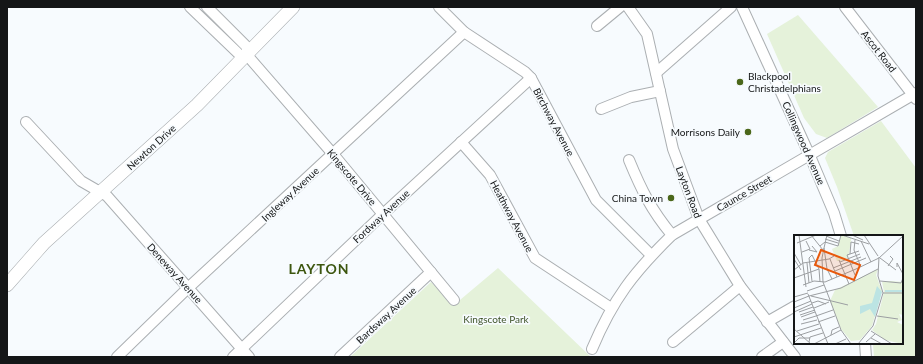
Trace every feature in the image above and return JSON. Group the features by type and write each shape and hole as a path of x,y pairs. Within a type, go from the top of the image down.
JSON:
{"main road":[{"name":"Newton Drive","path":"7,285 44,243 197,105 293,7"}],"street":[{"path":"190,7 240,55 247,55 246,47 208,7"},
{"name":"Birchway Avenue","path":"439,7 464,32 525,72 531,78 596,200 651,255"},
{"path":"597,26 620,7"},
{"name":"Layton Road","path":"628,7 647,34 673,149 699,219 740,286 795,357"},
{"path":"656,72 731,7"},
{"name":"Collingwood Avenue","path":"742,7 810,156 834,213 841,235"},
{"name":"Ascot Road","path":"844,7 915,96"},
{"name":"Ingleway Avenue","path":"117,357 188,288 464,32"},
{"name":"Kingscote Drive","path":"247,55 333,154 454,300"},
{"name":"Fordway Avenue","path":"233,357 382,214 531,78"},
{"path":"601,109 631,98 660,91"},
{"name":"Caunce Street","path":"592,349 611,308 651,255 672,235 915,96"},
{"name":"Deneway Avenue","path":"26,122 81,181 107,196 249,357"},
{"name":"Heathway Avenue","path":"461,142 490,174 535,258 611,308"},
{"path":"629,160 643,194 655,215 672,235"},
{"name":"Bardsway Avenue","path":"340,357 431,272"},
{"path":"673,342 740,286"},
{"path":"767,322 794,307"},
{"path":"762,357 782,342"},
{"path":"865,344 866,357"}],"green space":[{"path":"798,15 878,107 827,138 816,134 804,118 767,34"},
{"path":"881,121 916,168 916,357 874,357 873,344 903,344 903,235 854,235 825,158 828,152"},
{"name":"Kingscote Park","path":"498,268 591,357 350,357 431,282 454,305"}],"place":[{"name":"Blackpool Christadelphians","path":"740,82"},
{"name":"Morrisons Daily","path":"748,132"},
{"name":"China Town","path":"671,198"}],"district":[{"name":"LAYTON","path":"319,268"}]}
